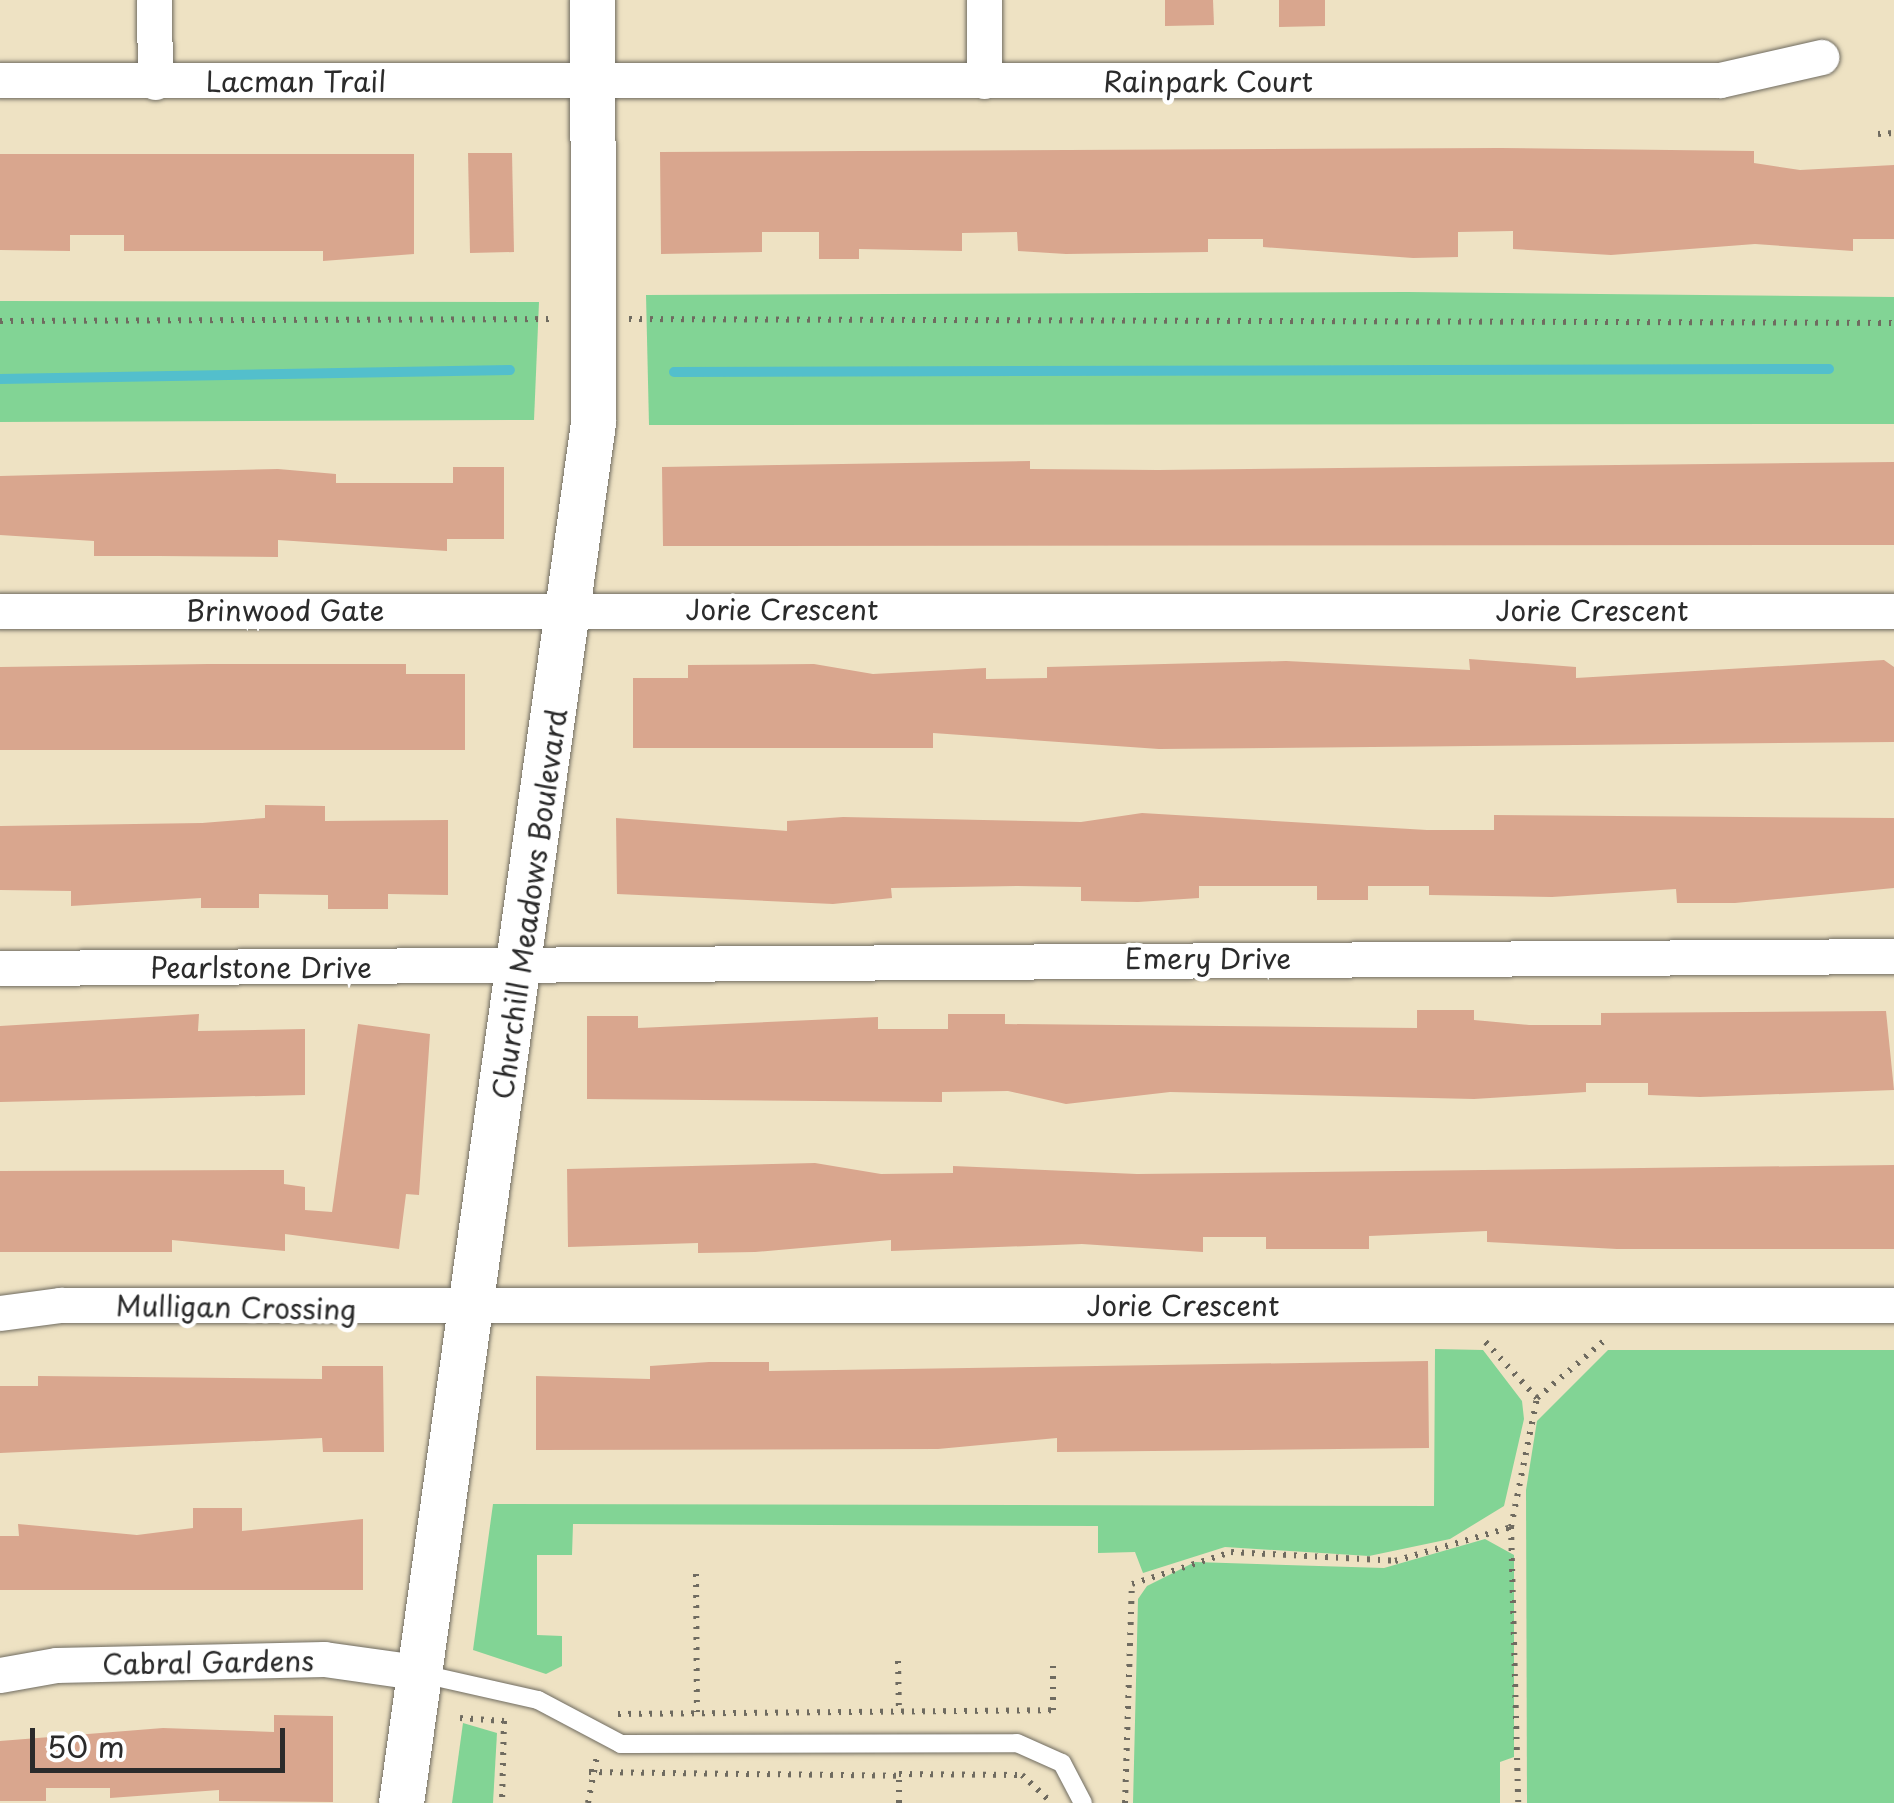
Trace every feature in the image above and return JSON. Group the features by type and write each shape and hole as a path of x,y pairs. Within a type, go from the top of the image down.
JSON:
{"street":[{"path":"154,0 155,82"},
{"name":"Churchill Meadows Boulevard","path":"401,1803 522,964 592,422 592,0"},
{"path":"984,0 984,81"},
{"name":"Rainpark Court","path":"592,80 1720,80 1821,57"},
{"name":"Lacman Trail","path":"0,80 592,80"},
{"name":"Brinwood Gate","path":"0,611 569,608"},
{"name":"Jorie Crescent","path":"569,608 1894,611"},
{"name":"Emery Drive","path":"522,964 1894,956"},
{"name":"Pearlstone Drive","path":"0,968 522,964"},
{"name":"Jorie Crescent","path":"472,1309 1450,1303 1894,1305"},
{"name":"Mulligan Crossing","path":"0,1313 60,1305 472,1309"},
{"name":"Cabral Gardens","path":"0,1675 56,1665 324,1659 417,1672"}],"lane":[{"path":"417,1672 538,1700 621,1744 1017,1744 1062,1763 1083,1803"}],"path":[{"path":"1878,134 1894,133"},
{"path":"0,322 568,319"},
{"path":"618,319 1894,323"},
{"path":"1450,1303 1537,1398"},
{"path":"1518,1803 1512,1527 1537,1398 1648,1304"},
{"path":"1125,1803 1132,1584 1232,1552 1395,1561 1512,1527"},
{"path":"696,1574 697,1712"},
{"path":"460,1718 504,1721 502,1803"},
{"path":"589,1772 1022,1775 1052,1803"}],"green space":[{"path":"1407,292 1894,297 1894,424 649,425 646,295"},
{"path":"0,301 539,302 534,420 0,422"},
{"path":"1435,1349 1483,1350 1522,1401 1524,1419 1504,1506 1450,1539 1369,1556 1225,1547 1143,1573 1135,1552 1098,1553 1098,1526 573,1524 572,1555 537,1555 537,1635 562,1636 562,1666 546,1674 473,1650 493,1504 1434,1506"},
{"path":"1608,1350 1894,1350 1894,1803 1527,1803 1526,1490 1537,1421"},
{"path":"1485,1539 1514,1555 1514,1757 1500,1762 1500,1803 1133,1803 1138,1599 1147,1586 1195,1562 1384,1568"},
{"path":"463,1723 497,1733 493,1803 452,1803"}],"building":[{"path":"1165,0 1213,0 1214,25 1165,26"},
{"path":"1279,0 1325,0 1325,26 1279,27"},
{"path":"1500,148 1754,151 1754,163 1800,170 1894,165 1894,239 1853,239 1853,251 1755,244 1611,255 1513,249 1513,231 1458,232 1458,257 1413,258 1263,247 1263,239 1208,239 1208,252 1066,254 1018,251 1017,232 962,233 962,251 859,249 859,259 819,259 819,232 762,232 762,252 661,254 660,152"},
{"path":"468,153 512,153 514,252 470,253"},
{"path":"0,154 414,154 414,254 323,261 323,251 124,251 124,235 70,235 70,251 0,250"},
{"path":"1030,461 1030,469 1158,470 1894,462 1894,545 663,546 662,467"},
{"path":"453,467 504,467 504,539 447,539 447,551 278,540 278,557 94,556 94,541 0,535 0,476 278,469 336,474 336,483 453,483"},
{"path":"1469,659 1576,667 1576,678 1884,660 1894,667 1894,742 1159,749 933,733 933,748 633,748 633,678 688,678 688,665 814,664 873,674 986,668 986,679 1047,678 1047,667 1286,661 1470,670"},
{"path":"406,664 406,674 465,674 465,750 0,750 0,667"},
{"path":"265,805 325,806 325,821 448,820 448,895 388,894 388,909 328,909 328,895 259,894 259,908 201,908 201,898 71,906 71,891 0,890 0,826 202,823 265,818"},
{"path":"1142,813 1427,830 1494,830 1494,815 1894,818 1894,888 1735,903 1677,903 1676,889 1552,897 1429,895 1429,886 1368,886 1368,900 1317,900 1317,886 1199,886 1199,898 1138,902 1081,901 1081,887 1017,886 891,888 892,898 833,904 617,894 616,818 787,831 787,821 843,817 1081,822"},
{"path":"1417,1010 1474,1010 1474,1020 1529,1025 1601,1025 1601,1013 1886,1011 1894,1090 1700,1097 1648,1095 1648,1083 1586,1083 1586,1092 1474,1099 1170,1092 1066,1104 1008,1091 942,1092 942,1102 587,1099 587,1016 638,1016 638,1028 878,1017 878,1029 948,1029 948,1014 1005,1014 1005,1024 1417,1028"},
{"path":"199,1014 198,1031 305,1029 305,1095 0,1102 0,1026"},
{"path":"358,1024 430,1034 419,1195 406,1194 399,1249 285,1234 285,1251 172,1240 172,1252 0,1252 0,1171 284,1170 284,1184 305,1187 305,1210 332,1212"},
{"path":"815,1163 881,1174 953,1173 953,1166 1137,1174 1894,1165 1894,1249 1617,1249 1487,1242 1487,1231 1369,1236 1369,1249 1266,1249 1266,1237 1203,1237 1203,1252 1082,1244 891,1251 891,1240 755,1252 698,1253 698,1243 568,1247 567,1169"},
{"path":"1428,1361 1429,1448 1057,1452 1057,1438 938,1449 536,1450 536,1376 650,1379 650,1366 709,1362 769,1362 769,1371"},
{"path":"322,1366 383,1366 384,1452 323,1452 322,1438 0,1453 0,1386 38,1386 38,1376 322,1379"},
{"path":"193,1508 242,1508 242,1531 363,1519 363,1590 0,1590 0,1536 19,1536 18,1524 137,1535 193,1528"},
{"path":"274,1715 333,1716 333,1802 219,1801 219,1790 110,1798 110,1788 46,1788 46,1801 0,1801 0,1741 163,1728 274,1732"}],"waterway":[{"path":"674,372 1829,369"},
{"path":"0,379 510,370"}]}
